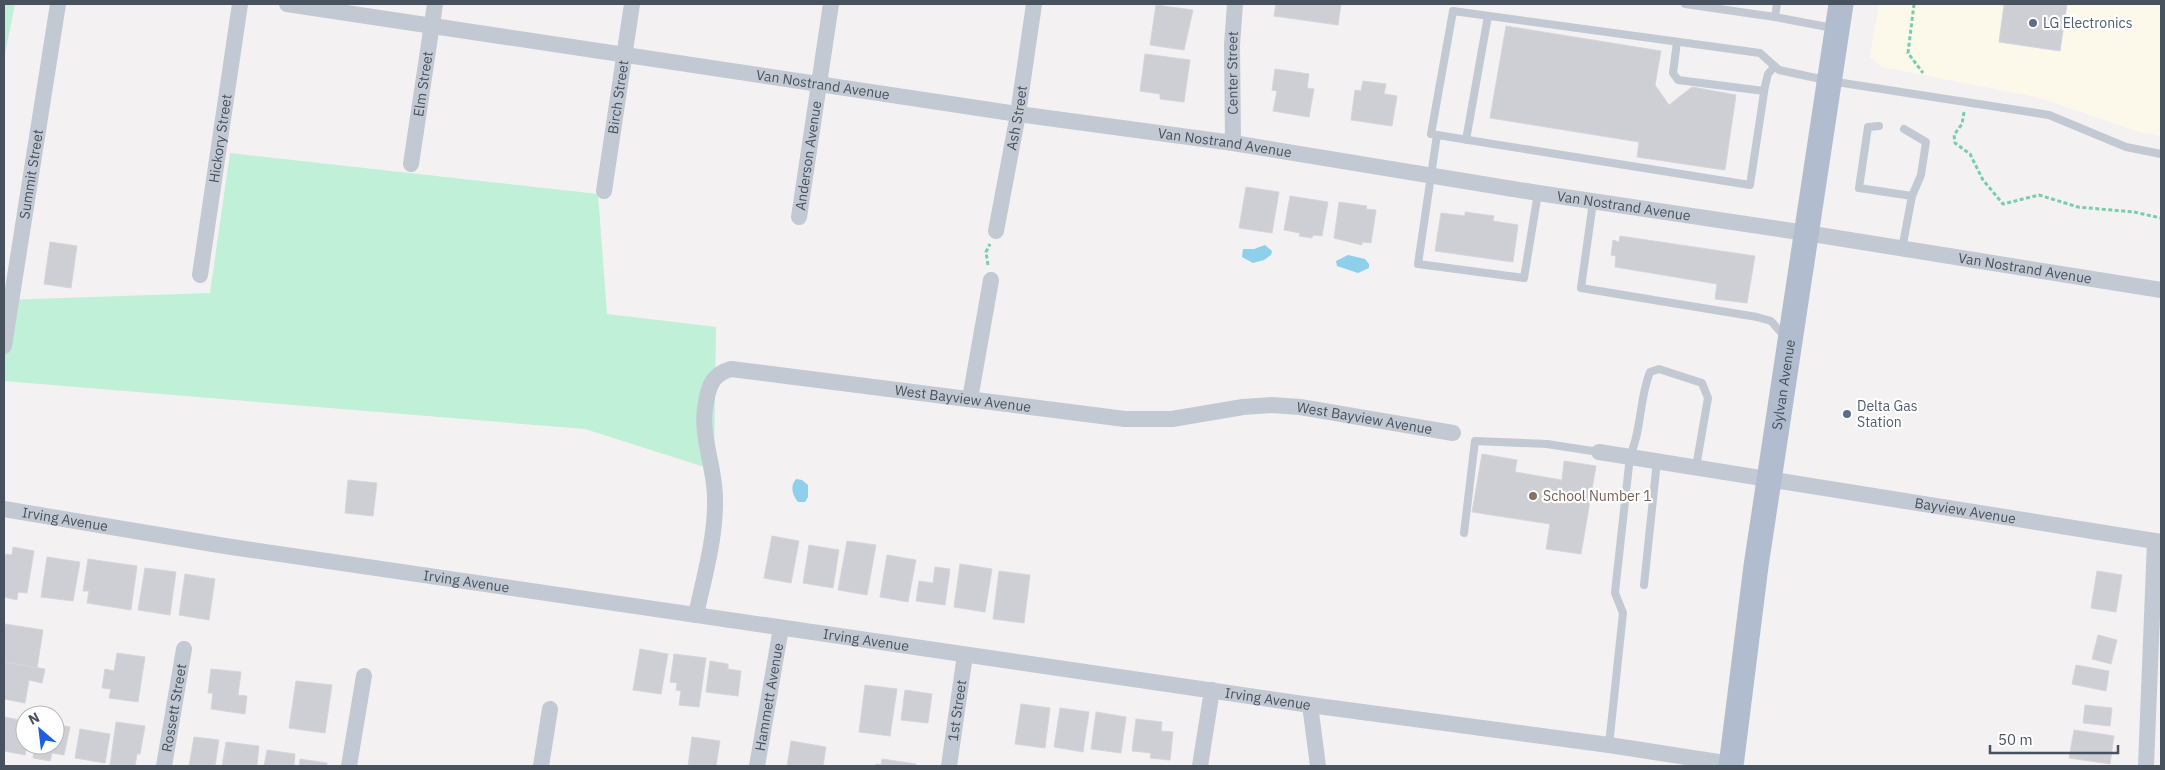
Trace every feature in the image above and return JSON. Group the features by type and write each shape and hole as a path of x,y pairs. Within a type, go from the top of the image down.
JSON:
{"main road":[{"name":"Sylvan Avenue","path":"1731,765 1748,620 1841,4"}],"street":[{"name":"Summit Street","path":"4,346 58,4"},
{"name":"Hickory Street","path":"200,275 240,4"},
{"name":"Van Nostrand Avenue","path":"287,4 1018,114 1233,143 1538,194 1806,233 2161,290"},
{"name":"Elm Street","path":"411,164 435,4"},
{"name":"Birch Street","path":"604,191 632,4"},
{"name":"Anderson Avenue","path":"799,217 831,4"},
{"name":"Ash Street","path":"996,231 1018,114 1034,4"},
{"name":"Center Street","path":"1233,143 1232,45 1235,4"},
{"path":"970,399 990,280"},
{"name":"West Bayview Avenue","path":"696,615 713,528 715,498 713,472 704,426 705,405 713,378 731,368 1143,420 1272,405 1300,407 1453,432"},
{"path":"1599,452 1769,478"},
{"name":"Bayview Avenue","path":"1769,478 2158,542"},
{"name":"Irving Avenue","path":"4,509 225,546 1310,705 1609,745 1731,765"},
{"path":"2146,766 2158,542"},
{"name":"Hammett Avenue","path":"757,766 781,628"},
{"name":"Rossett Street","path":"164,766 184,649"},
{"name":"1st Street","path":"948,766 965,655"},
{"path":"350,766 364,676"},
{"path":"1200,766 1212,690"},
{"path":"1310,705 1318,766"},
{"path":"541,766 550,709"}],"lane":[{"path":"1689,4 1838,28"},
{"path":"1775,17 1777,4"},
{"path":"1774,68 1768,74 1764,91 1750,185 1431,134 1453,11 1760,53 1774,68 1830,81 2049,115 2126,146 2161,154"},
{"path":"1466,140 1488,16"},
{"path":"1677,42 1673,73 1678,80 1764,91"},
{"path":"1879,126 1868,127 1859,188 1912,196"},
{"path":"1902,249 1912,196 1921,174 1926,142 1904,128"},
{"path":"1437,135 1418,264 1524,278 1538,194"},
{"path":"1593,202 1580,288 1757,317 1771,321 1780,328 1789,346"},
{"path":"1609,745 1623,613 1615,593 1616,583 1630,456 1636,443 1644,388 1650,372 1659,370 1702,383 1705,389 1708,398 1696,467"},
{"path":"1464,533 1475,441 1547,444 1599,452"},
{"path":"1644,585 1657,461"}],"path":[{"path":"1914,4 1908,53 1923,73"},
{"path":"1965,102 1962,124 1953,139 1958,147 1970,154 1986,185 2003,204 2039,194 2078,207 2134,212 2161,218"},
{"path":"990,280 986,252 996,231"}],"shaded area":[{"name":"LG Electronics","path":"1879,4 2161,4 2161,136 2139,132 2040,98 1882,67 1870,57"}],"green space":[{"path":"4,4 15,4 4,59"},
{"path":"230,153 598,194 607,314 716,327 714,470 585,429 4,381 4,300 210,293"}],"water":[{"path":"1265,245 1272,251 1271,255 1264,260 1253,263 1242,257 1243,249 1254,249"},
{"path":"1348,255 1365,259 1369,264 1369,268 1358,273 1337,266 1336,261"},
{"path":"796,479 802,480 808,485 808,497 805,502 798,502 794,496 792,488"}],"building":[{"path":"1276,4 1341,4 1338,25 1274,16"},
{"name":"LG Electronics","path":"1995,4 2067,4 2060,51 1999,42 2004,5"},
{"path":"1156,5 1193,10 1184,50 1150,45"},
{"path":"1506,26 1661,51 1655,85 1669,105 1692,87 1736,95 1725,170 1637,157 1639,142 1490,118"},
{"path":"1145,54 1190,60 1184,102 1160,99 1160,94 1140,91"},
{"path":"1275,69 1309,74 1307,88 1314,89 1309,117 1273,111 1277,91 1272,90"},
{"path":"1363,81 1386,84 1384,94 1397,96 1392,126 1351,120 1355,90 1361,91"},
{"path":"1246,187 1279,192 1272,233 1239,228"},
{"path":"1290,196 1328,202 1322,236 1313,235 1312,238 1299,236 1300,233 1284,230"},
{"path":"1339,202 1367,206 1366,209 1376,210 1371,243 1362,242 1362,245 1334,238"},
{"path":"1465,212 1494,216 1493,221 1518,225 1513,262 1435,251 1441,213 1465,216"},
{"path":"1620,236 1755,256 1747,303 1715,299 1717,284 1615,267 1616,256 1611,255 1613,240 1619,242"},
{"path":"50,242 77,246 71,288 44,284"},
{"name":"School Number 1","path":"1482,454 1517,460 1515,472 1562,480 1564,461 1596,466 1581,554 1546,549 1550,524 1472,512"},
{"path":"348,480 377,483 373,516 345,513"},
{"path":"772,536 799,541 791,583 764,578"},
{"path":"847,541 876,545 867,595 838,590"},
{"path":"809,545 839,550 833,588 803,583"},
{"path":"13,547 34,551 27,593 18,592 17,600 4,597 4,561 6,554 12,555"},
{"path":"887,555 916,560 908,602 880,597"},
{"path":"47,557 80,562 73,601 41,597"},
{"path":"88,559 137,566 131,610 87,603 89,591 83,591"},
{"path":"960,564 992,569 985,612 954,607"},
{"path":"935,567 950,569 945,605 916,601 919,581 933,583"},
{"path":"145,568 176,572 170,615 138,610"},
{"path":"999,571 1030,575 1024,623 993,619"},
{"path":"2097,571 2122,575 2116,612 2091,608"},
{"path":"185,574 215,579 209,620 179,615"},
{"path":"5,624 43,630 37,668 4,662"},
{"path":"2098,635 2117,640 2111,664 2092,659"},
{"path":"640,649 668,654 661,694 633,690"},
{"path":"117,653 145,657 138,702 109,698 111,689 102,688 105,669 114,671"},
{"path":"674,654 706,658 699,707 679,705 681,691 676,690 677,683 670,682"},
{"path":"710,661 728,664 728,669 741,671 738,696 706,692"},
{"path":"4,662 45,669 42,683 29,680 25,703 4,699"},
{"path":"2076,665 2109,671 2106,691 2072,684"},
{"path":"211,669 241,672 238,695 247,696 245,714 211,709 213,693 208,693"},
{"path":"296,681 332,685 325,733 289,728"},
{"path":"865,685 897,689 890,736 859,732"},
{"path":"905,690 932,694 928,723 901,720"},
{"path":"1021,704 1050,708 1045,748 1015,744"},
{"path":"2085,705 2112,708 2110,726 2083,723"},
{"path":"1060,708 1089,712 1083,752 1054,747"},
{"path":"1096,712 1126,717 1121,753 1091,749"},
{"path":"4,717 15,719 15,753 4,751"},
{"path":"1136,719 1162,722 1161,731 1173,732 1170,760 1150,758 1151,753 1132,751"},
{"path":"116,722 145,726 140,754 137,754 135,766 110,765"},
{"path":"65,726 70,727 65,750"},
{"path":"80,729 110,734 105,763 75,758"},
{"path":"2074,730 2114,736 2110,764 2069,758"},
{"path":"194,737 219,740 215,766 189,766"},
{"path":"692,737 720,741 716,766 688,766"},
{"path":"791,741 826,747 823,766 787,766"},
{"path":"226,742 259,746 257,766 222,766"},
{"path":"267,750 295,754 294,766 264,766"},
{"path":"33,755 52,755 50,761 33,758"},
{"path":"300,759 327,763 327,766 299,766"},
{"path":"882,759 916,764 916,766 876,766 876,764 881,765"}],"place":[{"name":"LG Electronics","path":"2033,23"},
{"name":"Delta Gas Station","path":"1847,414"},
{"name":"School Number 1","path":"1533,496"}]}
